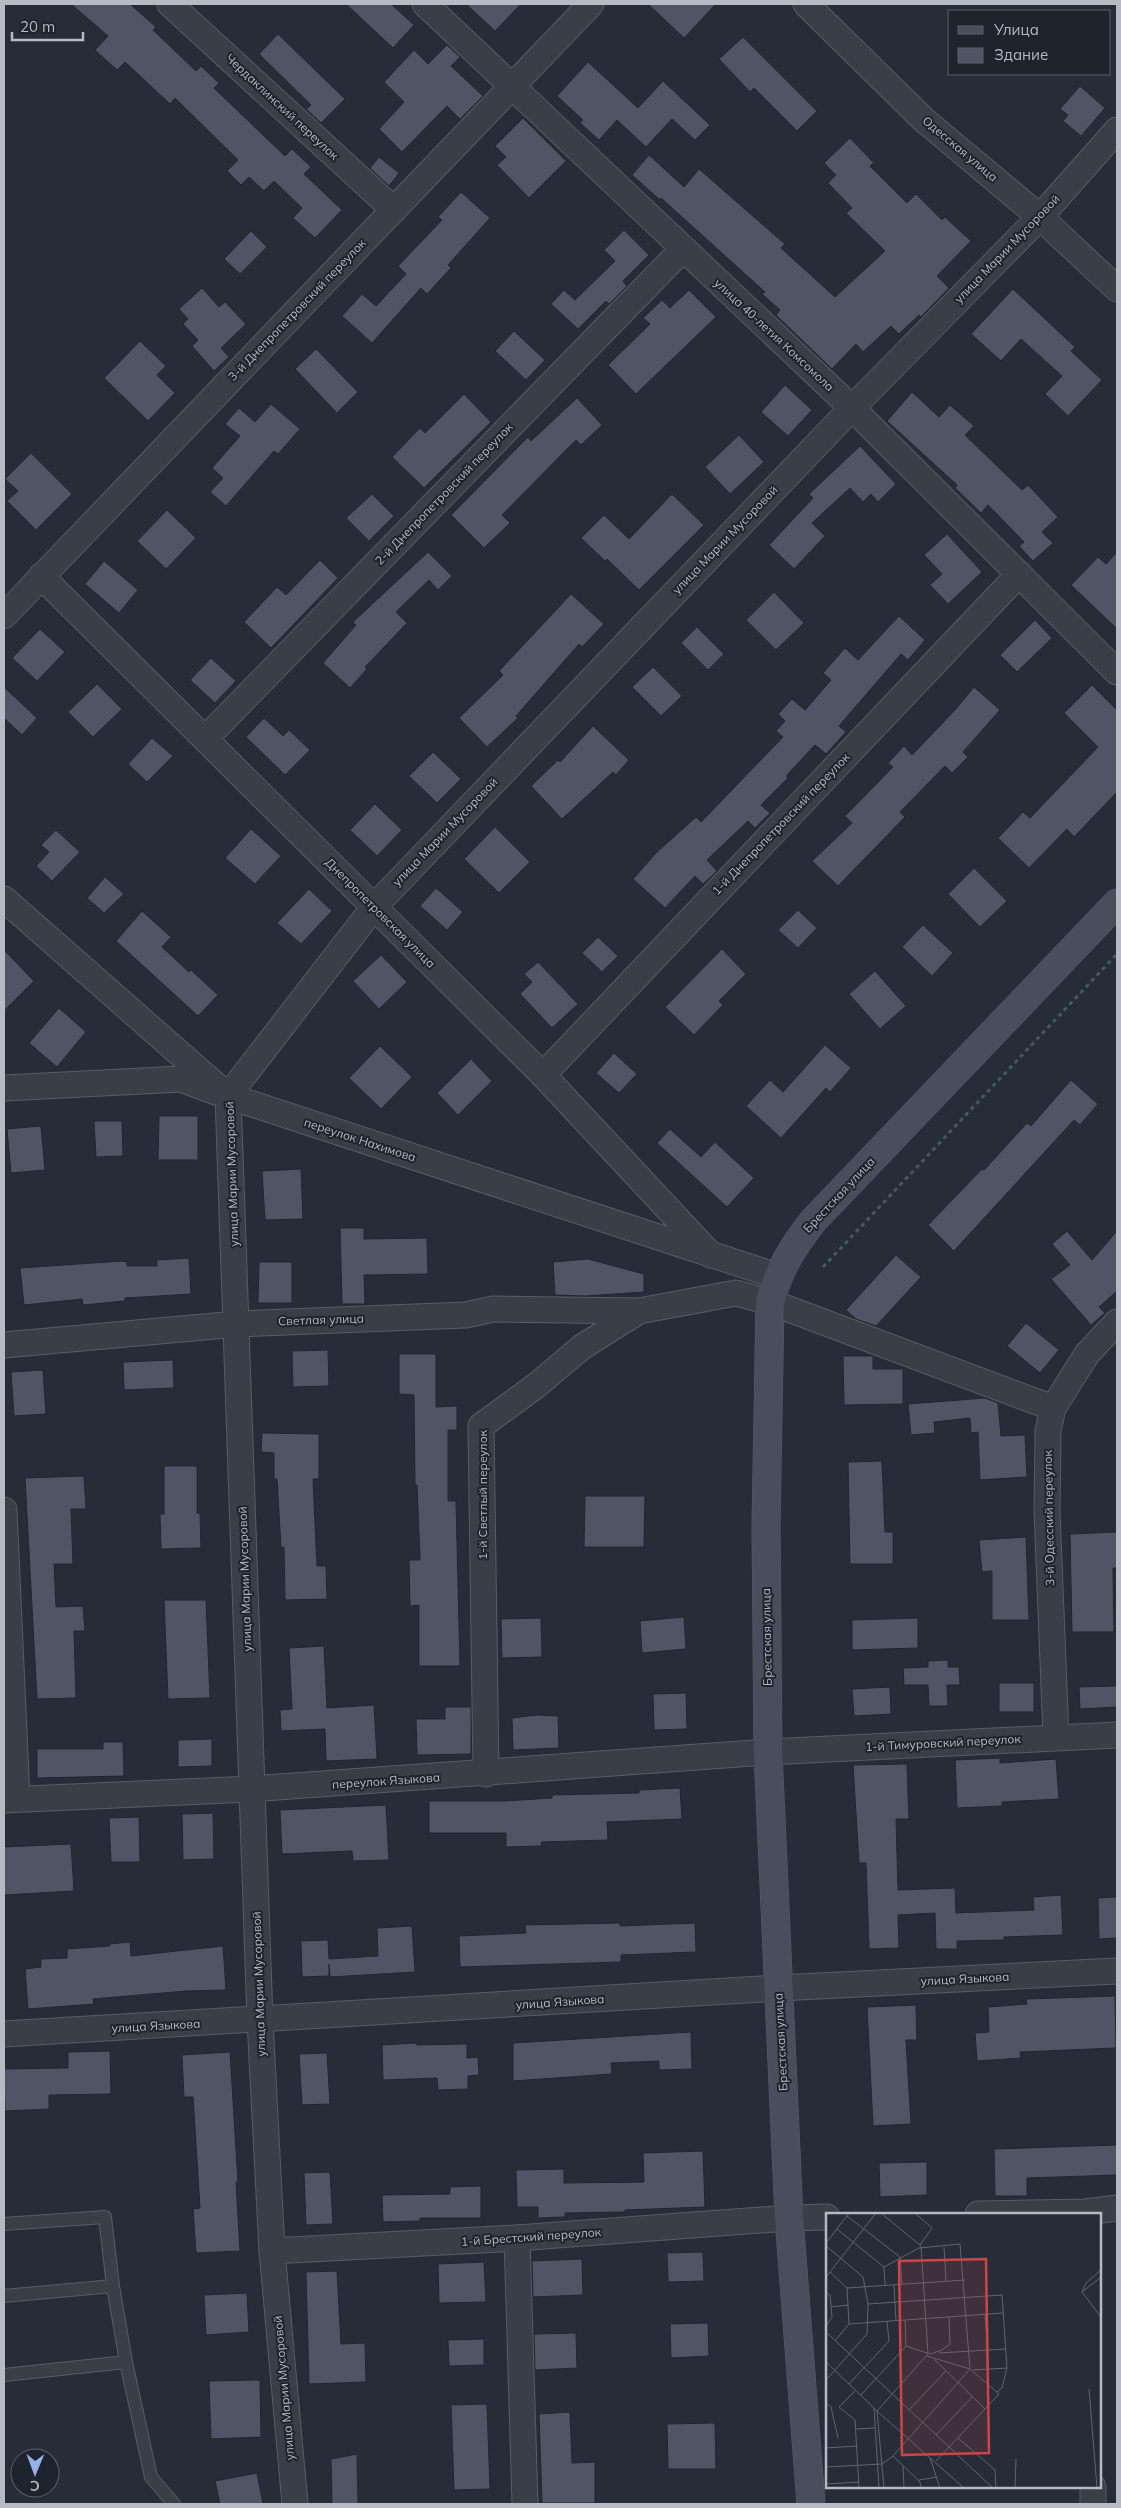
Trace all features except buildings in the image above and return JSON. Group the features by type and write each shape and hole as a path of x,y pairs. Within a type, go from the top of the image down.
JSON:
{"street":[{"name":"Чердаклинский переулок","path":"170,4 394,210"},
{"name":"улица 40-летия Комсомола","path":"425,4 852,408 1117,672"},
{"name":"3-й Днепропетровский переулок","path":"4,616 591,4"},
{"name":"Одесская улица","path":"806,4 924,120 1040,217 1117,290"},
{"name":"улица Марии Мусоровой","path":"295,2504 272,2251 260,2020 238,1324 228,1096 374,907 852,408 1040,217 1117,130"},
{"name":"2-й Днепропетровский переулок","path":"205,739 683,249"},
{"name":"1-й Днепропетровский переулок","path":"543,1075 1019,574"},
{"name":"Днепропетровская улица","path":"41,576 543,1075 711,1255"},
{"name":"переулок Нахимова","path":"4,899 228,1096 777,1276"},
{"name":"Брестская улица","path":"810,2504 789,2218 768,1752 766,1526 770,1302 777,1276 794,1244 813,1221 1117,903"},
{"path":"4,1088 180,1079 228,1096"},
{"name":"1-й Светлый переулок","path":"486,1774 480,1426 537,1385 582,1346 639,1311 736,1294 770,1302 1053,1408"},
{"name":"Светлая улица","path":"4,1345 238,1324 466,1315 494,1309 639,1311"},
{"name":"3-й Одесский переулок","path":"1056,1736 1047,1511 1048,1430 1053,1408 1087,1354 1117,1322"},
{"path":"4,1510 10,1799"},
{"name":"1-й Тимуровский переулок","path":"768,1752 1056,1736 1117,1735"},
{"name":"переулок Языкова","path":"10,1799 252,1789 486,1774 768,1752"},
{"name":"улица Языкова","path":"4,2034 779,1988 1117,1971"},
{"path":"1085,2213 1117,2208"},
{"name":"1-й Брестский переулок","path":"272,2251 517,2238 789,2218 826,2217"},
{"path":"517,2238 525,2504"},
{"path":"1093,2488 1093,2504"}],"lane":[{"path":"4,2224 105,2217 113,2286 126,2362 151,2478 174,2504"},
{"path":"4,2296 113,2286"},
{"path":"4,2374 126,2362"}],"path":[{"path":"823,1267 1117,954"}]}
